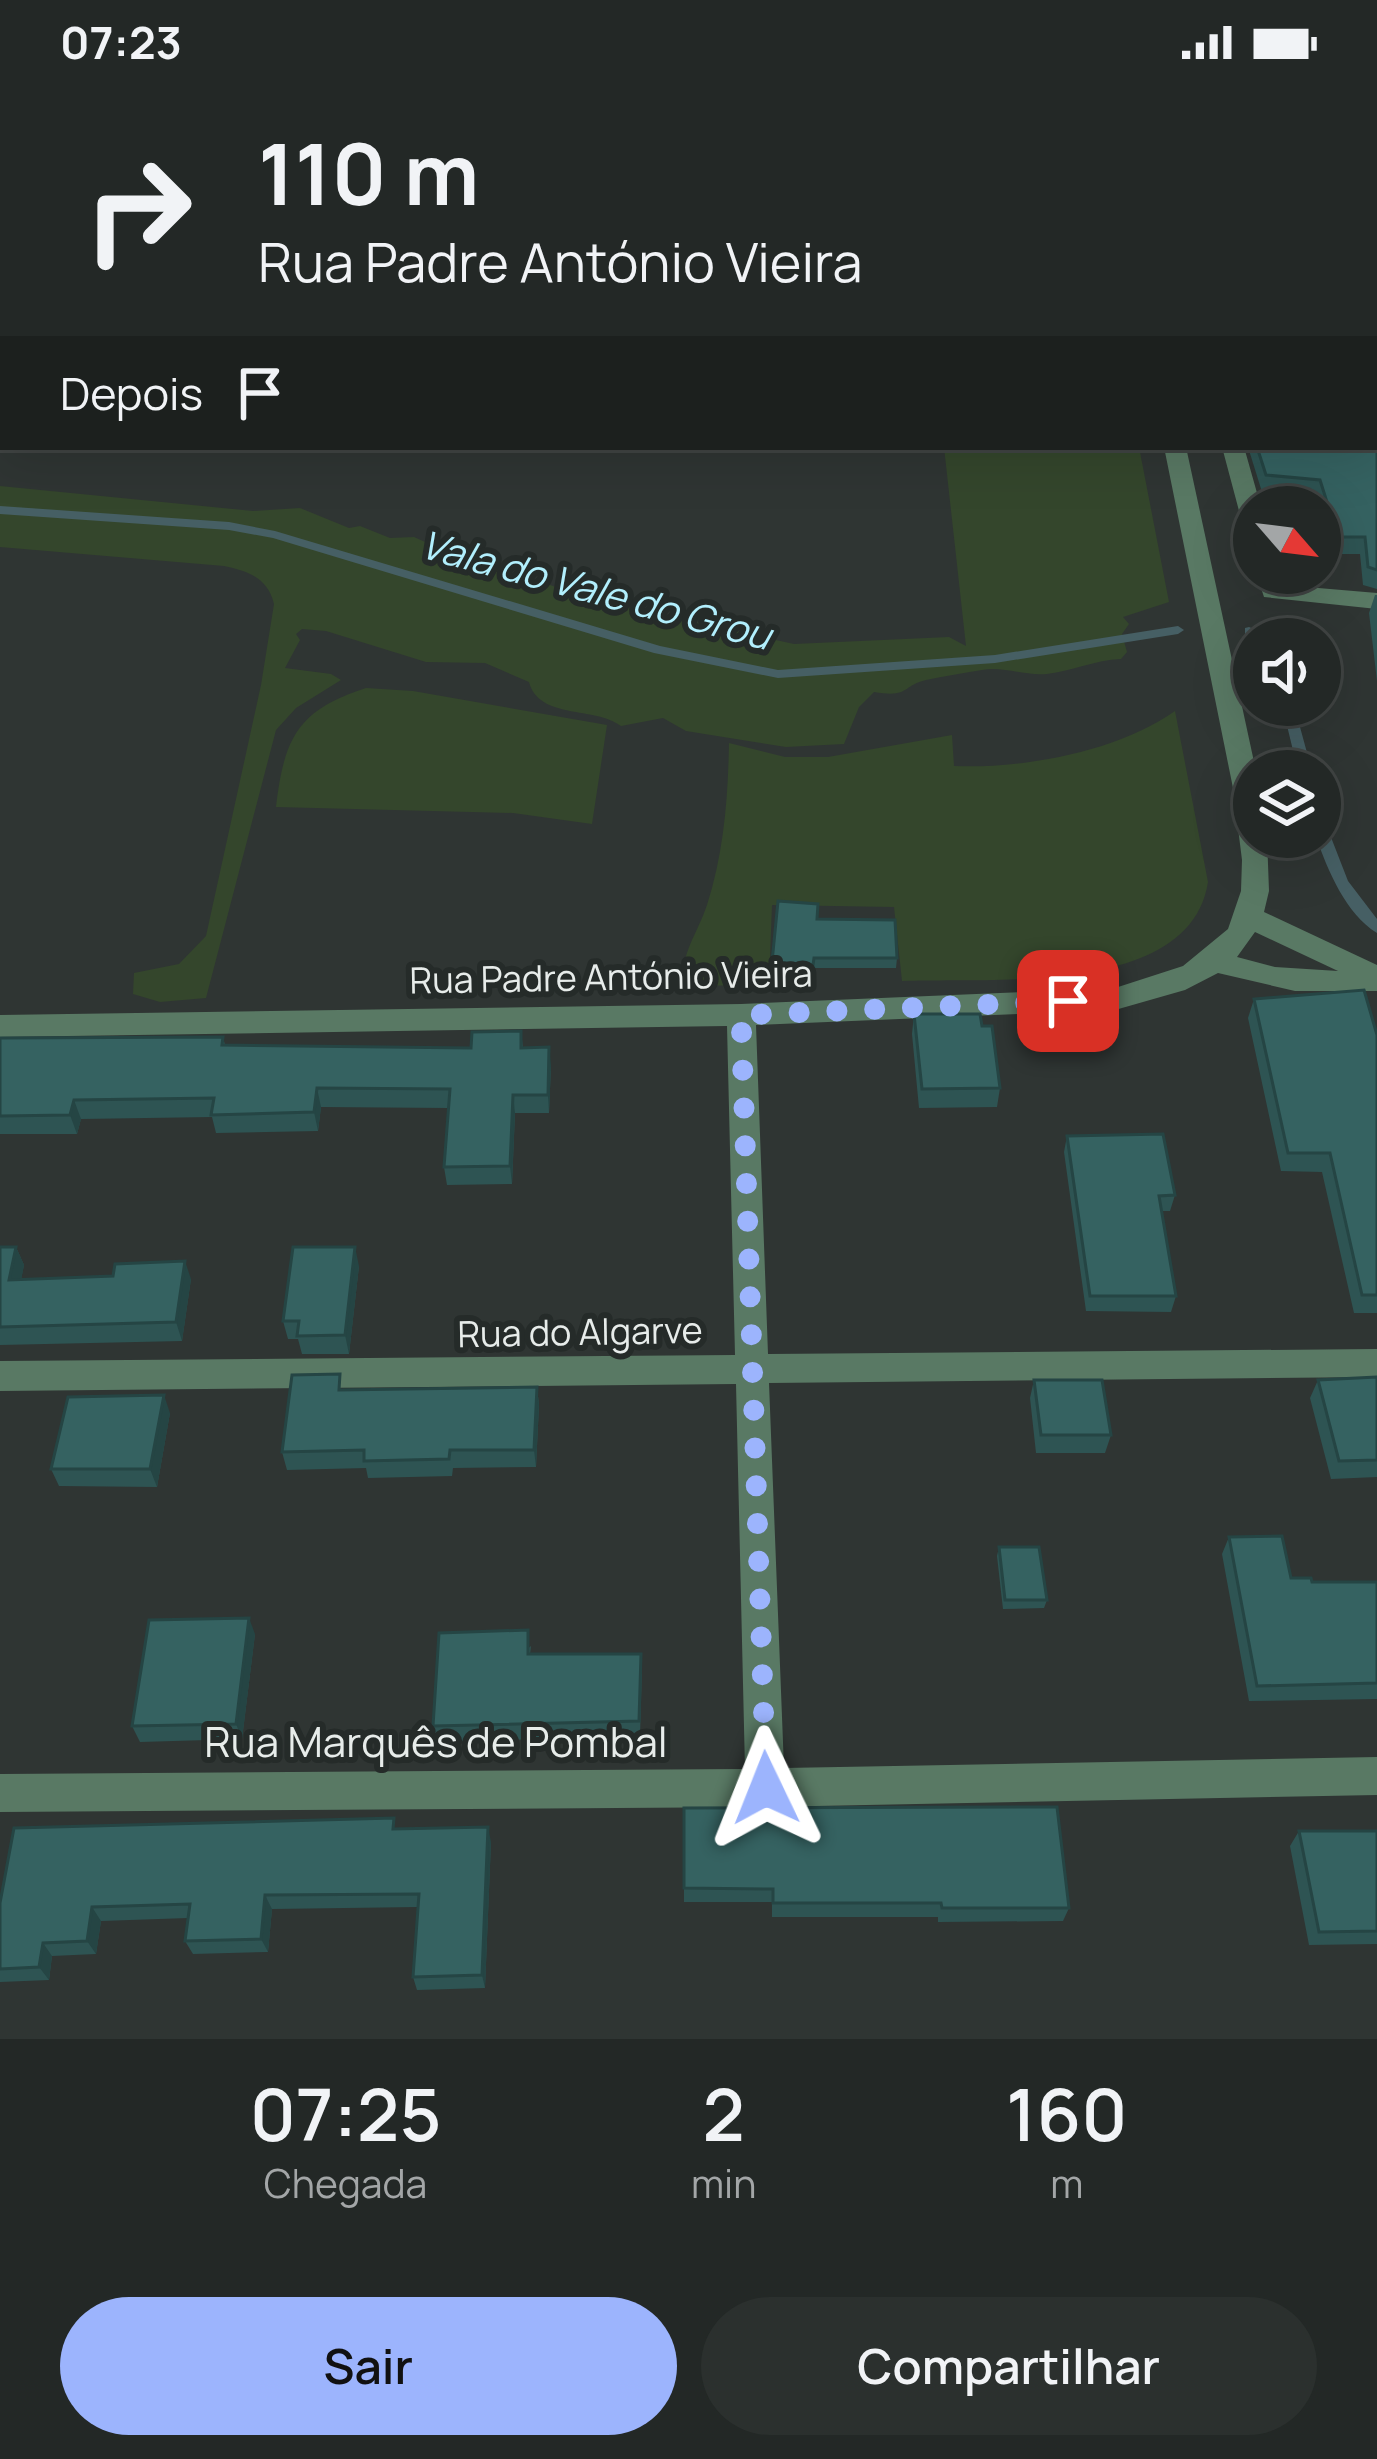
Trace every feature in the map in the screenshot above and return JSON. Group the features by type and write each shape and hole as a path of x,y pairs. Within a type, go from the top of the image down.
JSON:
{"street":[{"path":"1176,450 1256,860 1257,884 1249,917 1377,978"},
{"path":"1234,450 1244,486"},
{"path":"1336,594 1377,601"},
{"name":"Rua Padre António Vieira","path":"0,1026 741,1015 1114,999 1165,988 1215,961 1249,917"},
{"path":"1215,961 1255,976 1307,985 1377,978"},
{"path":"741,1015 766,1788"},
{"name":"Rua do Algarve","path":"0,1376 1377,1363"},
{"name":"Rua Marquês de Pombal","path":"0,1793 766,1788 1377,1776"}],"green space":[{"path":"944,450 1140,450 1169,602 1123,617 1129,624 1122,634 1127,652 1121,659 1047,674 982,670 918,682 900,692 874,692 859,707 844,744 786,747 686,731 663,718 621,726 544,702 529,682 485,663 426,662 326,631 302,629 285,668 331,674 341,680 296,708 276,730 206,998 160,1002 133,994 134,973 179,964 206,936 274,604 256,577 224,566 0,547 0,486 253,511 300,508 349,528 360,526 390,538 414,537 472,563 595,600 794,644 949,637 966,646"},
{"path":"366,688 413,691 607,725 592,824 513,813 276,807 284,763 298,730 324,706"},
{"path":"1175,711 1208,882 1193,919 1165,946 1126,963 1080,974 902,981 894,907 772,905 769,985 682,986 687,953 717,865 729,743 785,757 828,757 952,735 954,766 1010,764 1099,747"}],"building":[{"path":"1258,450 1377,450 1377,570 1368,567 1365,537 1341,537 1341,486 1322,486 1320,480 1266,475"},
{"path":"778,901 818,904 817,919 895,920 897,958 814,958 813,965 772,962"},
{"path":"1364,990 1377,1035 1377,1295 1362,1295 1330,1153 1288,1153 1254,999"},
{"path":"914,1014 980,1014 982,1026 992,1026 1000,1088 922,1089"},
{"path":"521,1031 521,1048 549,1047 548,1095 513,1095 510,1166 444,1167 450,1089 317,1088 314,1112 211,1115 214,1098 74,1100 70,1115 0,1116 0,1038 223,1037 222,1045 471,1048 472,1032"},
{"path":"1163,1134 1175,1195 1159,1196 1176,1296 1090,1296 1067,1136"},
{"path":"0,1247 16,1247 9,1280 113,1276 115,1264 185,1261 176,1322 0,1327"},
{"path":"293,1247 355,1247 345,1335 297,1336 299,1321 283,1321"},
{"path":"340,1374 339,1390 537,1387 534,1450 450,1450 449,1459 364,1461 364,1450 282,1452 292,1375"},
{"path":"1377,1377 1377,1460 1339,1461 1318,1380"},
{"path":"1034,1380 1102,1380 1111,1435 1041,1435"},
{"path":"164,1395 150,1469 51,1469 68,1397"},
{"path":"1282,1536 1291,1578 1377,1582 1377,1683 1257,1686 1229,1537"},
{"path":"999,1547 1039,1547 1047,1600 1005,1600"},
{"path":"249,1618 236,1724 132,1726 149,1620"},
{"path":"528,1630 528,1654 641,1654 639,1721 433,1726 439,1633"},
{"path":"1057,1807 1069,1908 773,1903 773,1889 684,1888 684,1808"},
{"path":"394,1818 393,1829 488,1827 482,1975 413,1977 419,1894 265,1895 261,1939 185,1941 190,1904 92,1907 87,1941 43,1943 39,1967 0,1969 0,1903 14,1828"},
{"path":"1299,1831 1377,1831 1377,1931 1319,1932"}],"waterway":[{"name":"Vala do Vale do Grou","path":"0,510 229,526 275,535 658,650 778,674 995,659 1178,630"},
{"name":"Vala do Vale do Grou","path":"1293,726 1300,750"},
{"name":"Vala do Vale do Grou","path":"1331,858 1357,905 1377,928"}],"route":[{"path":"766,1788 741,1015 1068,1001"}]}
